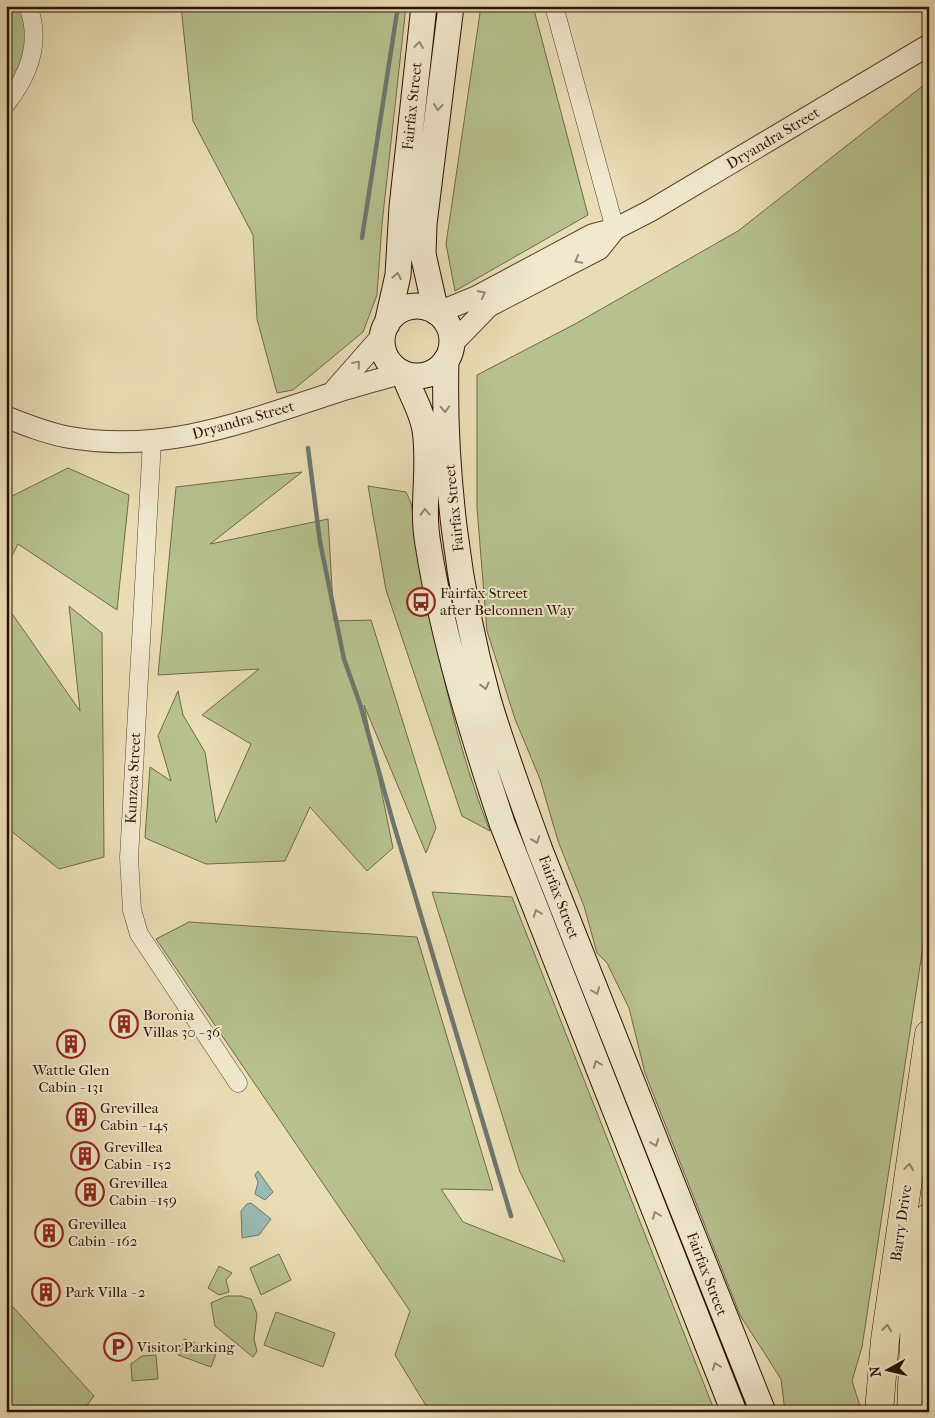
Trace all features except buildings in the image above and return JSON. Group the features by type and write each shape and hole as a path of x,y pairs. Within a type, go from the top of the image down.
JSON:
{"main road":[{"name":"Fairfax Street","path":"385,330 398,275 403,198 424,6"},
{"name":"Fairfax Street","path":"436,313 423,254 424,224 451,6"},
{"path":"418,306 436,313 448,327 449,352 440,368 423,376 403,373 392,366 385,355 385,330 400,311 418,306"},
{"name":"Fairfax Street","path":"449,352 444,404 456,530 473,639 488,699 511,772 540,850 763,1412"},
{"name":"Fairfax Street","path":"403,373 420,410 425,429 427,542 444,625 471,727 502,823 734,1412"},
{"name":"Barry Drive","path":"879,1412 887,1331 929,1034"},
{"name":"Barry Drive","path":"910,1411 915,1316 929,1217"}],"street":[{"path":"6,104 20,86 30,64 33,39 28,6"},
{"path":"554,6 615,229"},
{"name":"Dryandra Street","path":"436,313 476,297 592,235 615,229 675,196 929,45"},
{"name":"Dryandra Street","path":"449,352 489,306 599,249 615,229"},
{"path":"332,393 385,330"},
{"name":"Dryandra Street","path":"6,417 39,430 68,437 152,441 219,430 332,393 403,373"},
{"name":"Kunzea Street","path":"152,441 129,858 129,885 132,910 139,934 238,1083"}],"green space":[{"path":"6,6 28,6 33,39 6,104"},
{"path":"181,6 406,6 382,224 377,295 363,332 293,390 277,393 257,319 253,235 193,121"},
{"path":"481,6 533,6 588,215 455,291 446,244"},
{"path":"929,81 929,907 862,1347 852,1381 860,1406 859,1412 785,1412 781,1379 740,1315 645,1073 629,1008 607,963 597,953 584,906 558,841 540,779 515,719 487,631 477,508 477,375 575,324 738,231"},
{"path":"68,468 129,495 117,610 18,544 6,568 6,499"},
{"path":"302,472 210,544 328,519 334,621 371,620 436,828 426,853 364,705 393,848 367,871 310,807 285,861 206,864 145,838 150,767 171,781 158,736 178,691 183,715 205,752 216,823 251,744 202,715 259,669 158,675 176,487"},
{"path":"368,486 406,492 411,503 442,669 463,751 490,831 462,816 386,590"},
{"path":"6,605 80,711 69,606 102,633 104,857 59,869 6,827"},
{"path":"432,892 512,897 715,1412 430,1412 395,1355 410,1311 156,939 189,922 417,937 493,1190 441,1189 463,1222 565,1262 520,1172"},
{"path":"279,1254 291,1280 261,1295 250,1268"},
{"path":"219,1266 232,1273 226,1280 229,1292 219,1295 208,1288"},
{"path":"227,1296 241,1296 251,1299 257,1314 254,1339 257,1351 253,1357 215,1326 211,1303"},
{"path":"13,1307 94,1396 82,1412 6,1412 6,1308"},
{"path":"276,1312 335,1333 323,1367 264,1345"},
{"path":"184,1339 217,1351 211,1367 178,1355"},
{"path":"156,1355 158,1379 132,1381 131,1364 142,1356"}],"water":[{"path":"258,1171 273,1192 265,1200 255,1194 258,1182 255,1175"},
{"path":"251,1203 271,1219 259,1235 242,1238 241,1211 247,1204"}],"waterway":[{"path":"362,238 398,6"},
{"path":"308,448 320,542 344,659 360,704 393,822 511,1216"}],"place":[{"name":"Fairfax Street after Belconnen Way","path":"421,602"},
{"name":"Boronia Villas 30 - 36","path":"124,1024"},
{"name":"Wattle Glen Cabin - 131","path":"71,1044"},
{"name":"Grevillea Cabin - 145","path":"81,1117"},
{"name":"Grevillea Cabin - 152","path":"85,1156"},
{"name":"Grevillea Cabin - 159","path":"90,1192"},
{"name":"Grevillea Cabin - 162","path":"49,1233"},
{"name":"Park Villa - 2","path":"46,1292"},
{"name":"Visitor Parking","path":"118,1347"}]}
